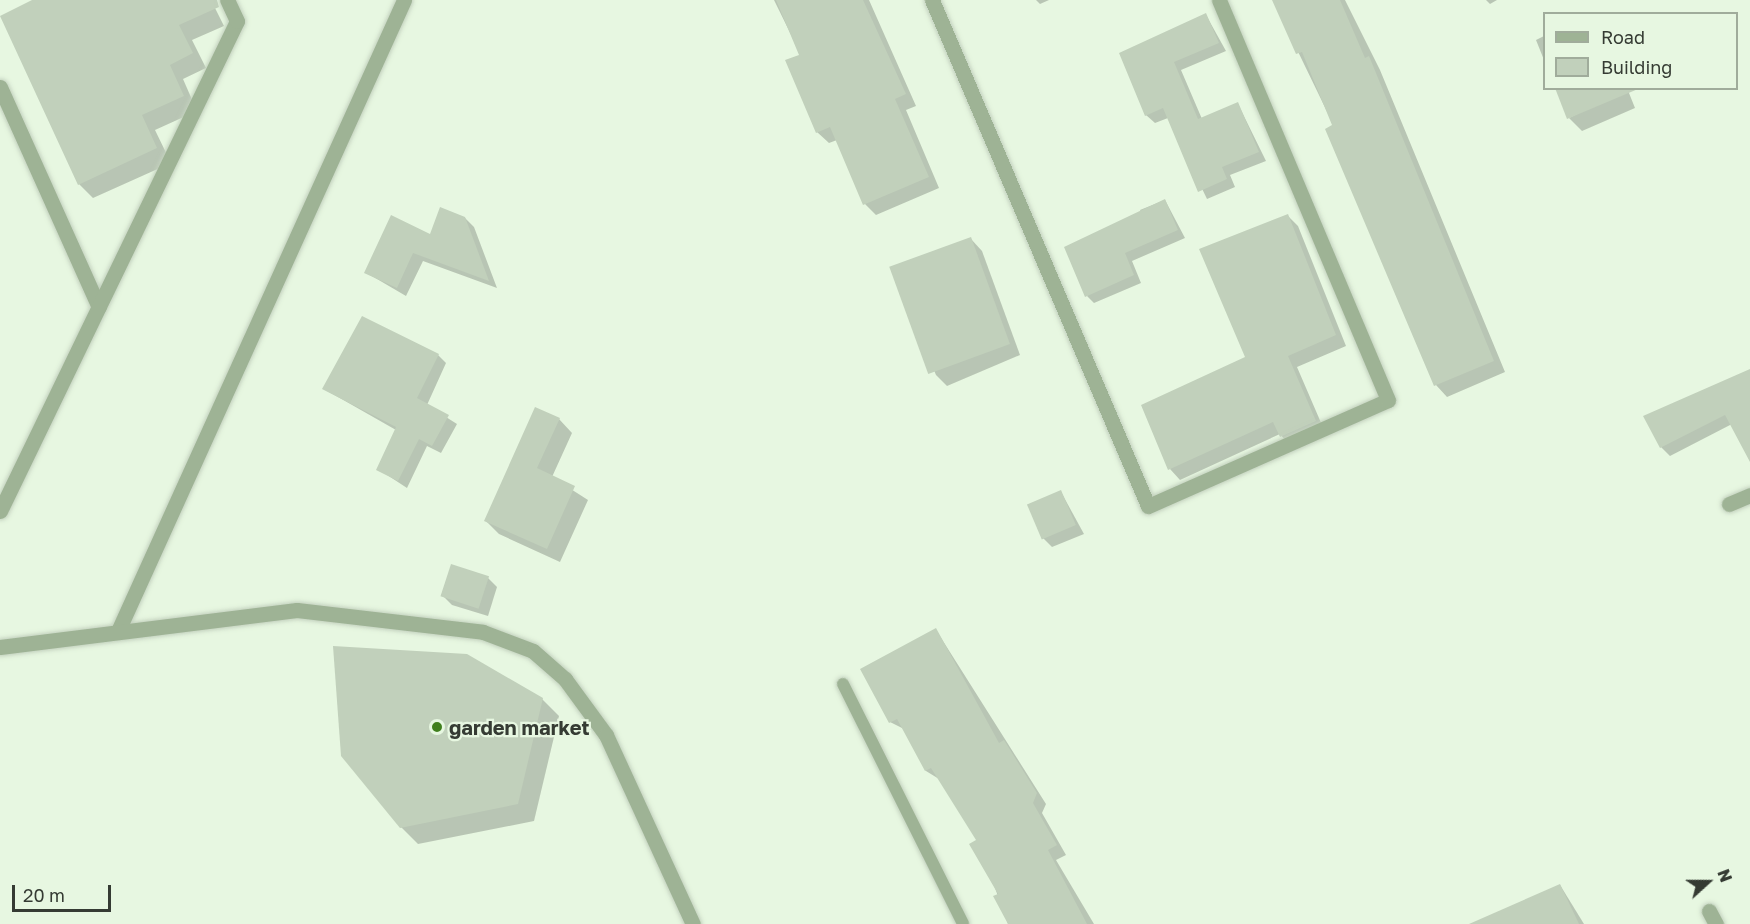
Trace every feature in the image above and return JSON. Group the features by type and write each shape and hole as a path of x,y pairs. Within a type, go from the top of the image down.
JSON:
{"street":[{"path":"0,510 237,21 227,0"},
{"path":"118,631 404,0"},
{"path":"932,0 1148,506 1388,400 1219,0"},
{"path":"0,87 99,306"},
{"path":"1730,504 1750,495"},
{"path":"0,647 297,610 483,632 533,651 565,679 606,735 693,924"}],"lane":[{"path":"843,684 963,924"}],"building":[{"path":"32,0 217,0 219,7 179,25 193,53 170,65 184,96 142,115 157,148 78,185 0,16"},
{"path":"776,0 863,0 906,94 895,99 929,177 863,205 830,127 816,133 785,60 799,55"},
{"path":"1272,0 1340,0 1365,58 1369,56 1494,361 1434,386 1325,129 1332,125 1302,52 1296,54"},
{"path":"1206,13 1219,43 1174,62 1198,119 1238,102 1259,152 1222,167 1227,179 1198,192 1163,108 1145,116 1119,53"},
{"path":"1556,90 1636,90 1567,119"},
{"path":"1165,199 1178,230 1125,253 1134,275 1085,297 1064,247"},
{"path":"440,207 465,217 489,281 413,253 397,288 364,273 391,215 430,234"},
{"path":"1288,214 1336,335 1288,356 1316,421 1280,437 1273,422 1168,470 1141,405 1245,357 1199,249"},
{"path":"971,237 1010,344 928,374 889,267"},
{"path":"362,316 439,354 417,398 449,415 432,446 419,439 398,481 376,470 396,427 322,389"},
{"path":"1750,369 1750,462 1725,415 1660,448 1643,416"},
{"path":"535,407 560,418 537,468 575,486 547,549 484,521"},
{"path":"1061,490 1076,525 1042,539 1027,504"},
{"path":"451,564 489,576 479,609 440,596"},
{"path":"936,628 999,743 1004,740 1037,793 1033,803 1057,845 1048,850 1087,924 1008,924 993,896 998,894 969,844 976,840 931,768 925,771 897,719 889,723 860,669"},
{"name":"garden market","path":"333,646 467,654 543,698 518,804 400,828 341,756"},
{"path":"1560,884 1579,924 1469,924"}],"place":[{"name":"garden market","path":"437,727"}]}
